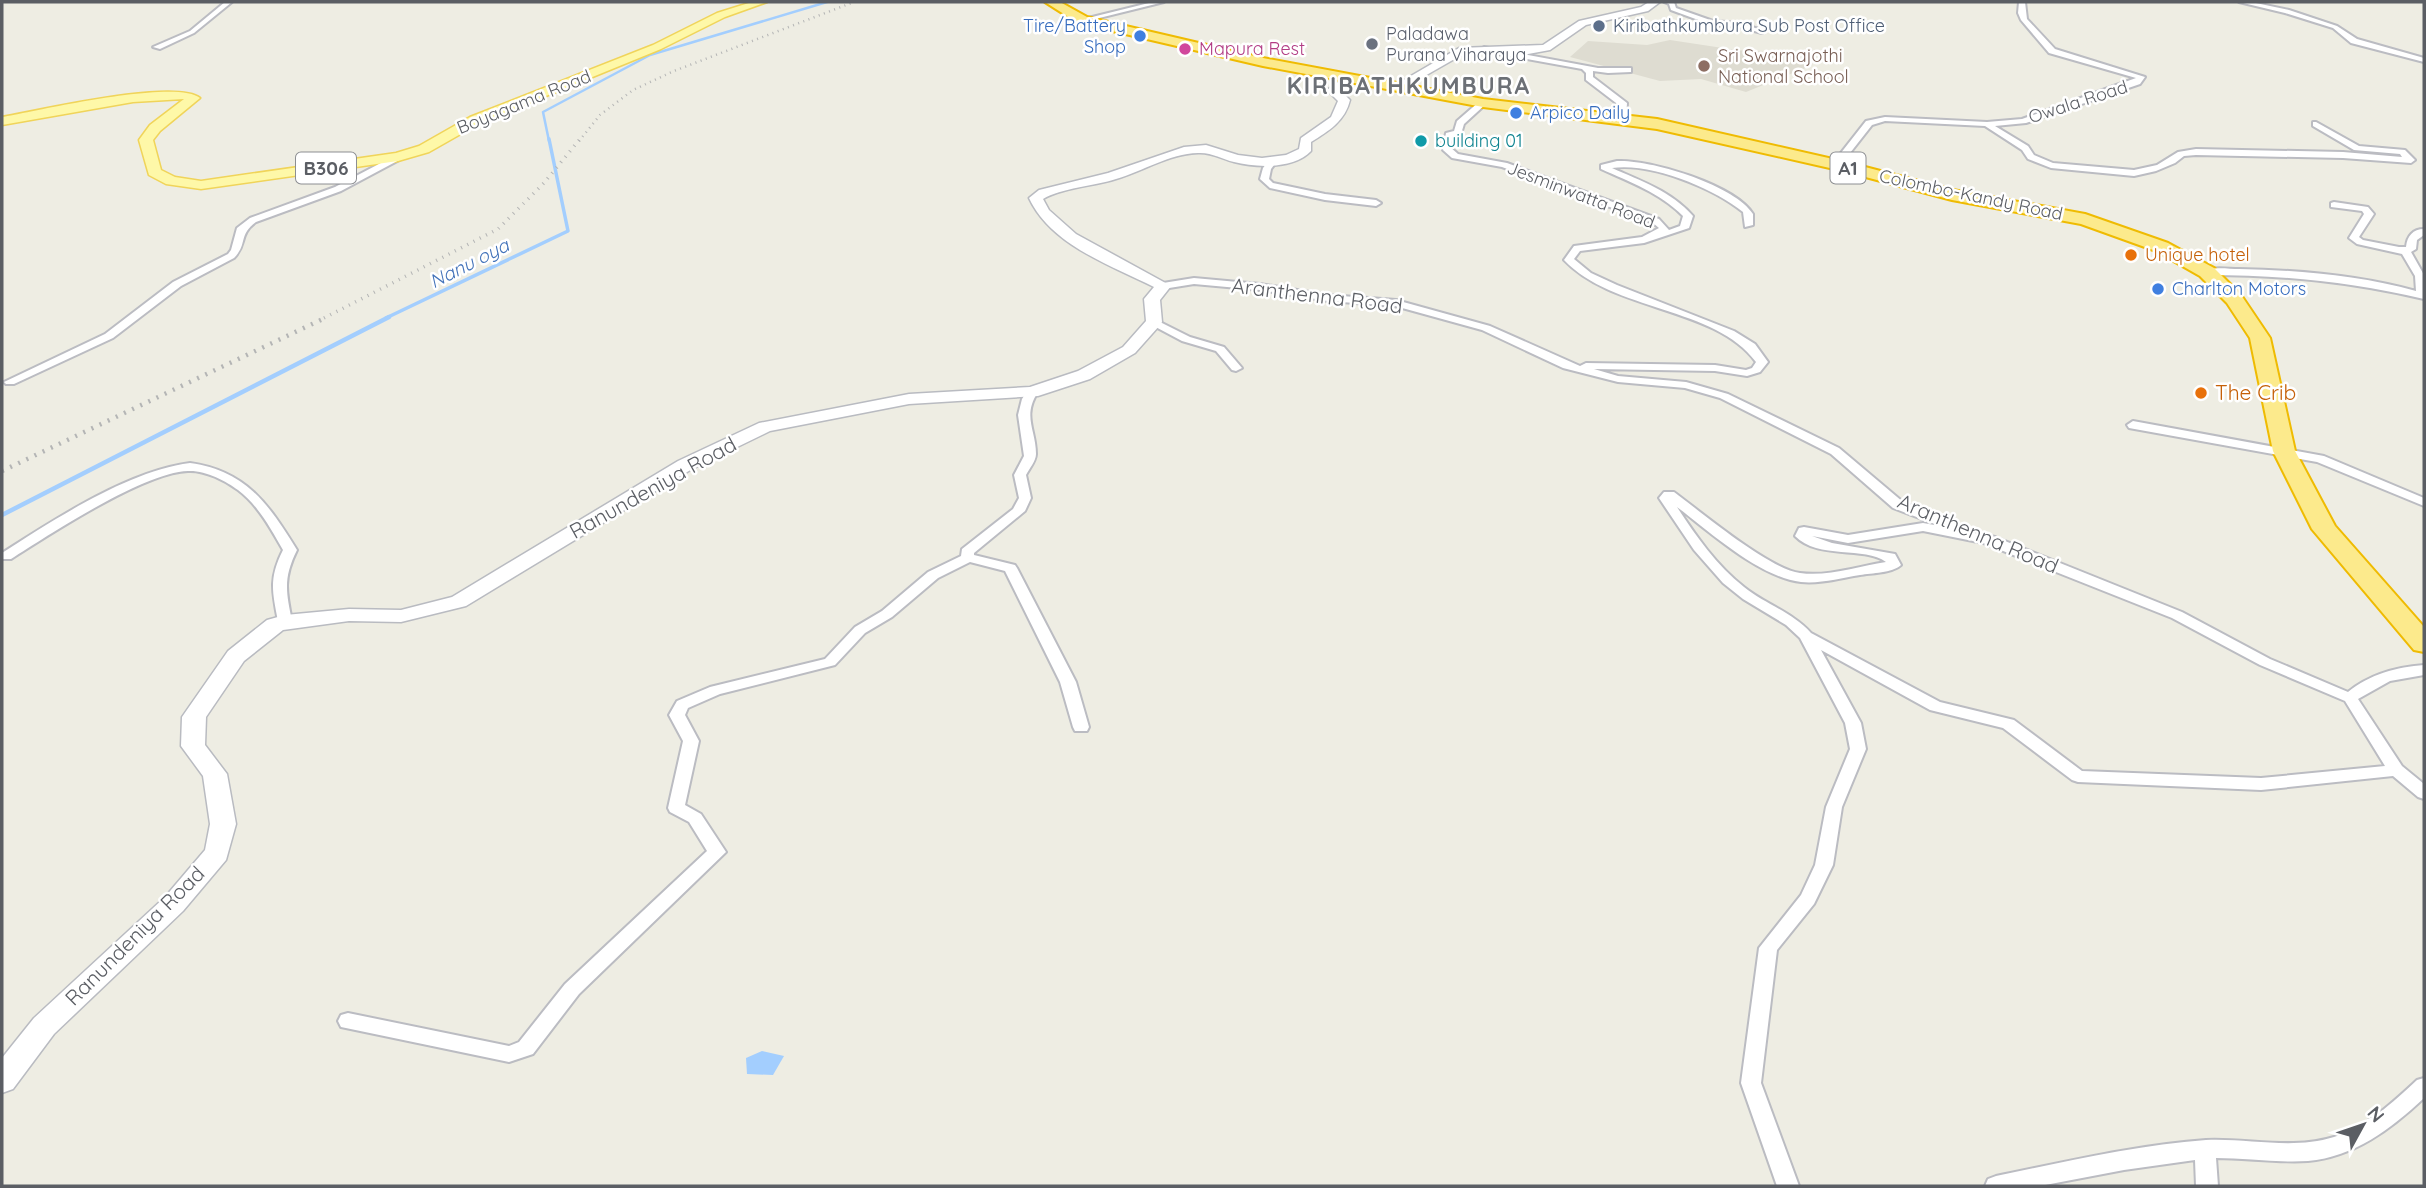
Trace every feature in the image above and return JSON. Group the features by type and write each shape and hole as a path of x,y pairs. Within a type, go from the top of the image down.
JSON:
{"highway":[{"name":"Colombo-Kandy Road","path":"1051,2 1083,20 1263,62 1483,103 1657,124 1952,195 2085,219 2162,247 2207,272 2234,299 2260,338 2284,451 2324,529 2424,644"}],"main road":[{"name":"Boyagama Road","path":"2,121 151,96 189,94 194,98 155,128 146,140 154,172 171,181 201,185 398,157 424,149 475,120 657,47 721,15 762,2"},
{"path":"1398,87 1463,50 1528,51 1546,48 1583,23 1644,9 1655,2"},
{"path":"1153,323 1152,299 1163,286 1063,234 1038,206 1036,198 1044,193 1114,176 1163,156 1196,149 1212,149 1236,158 1273,161 1299,155 1305,151 1305,141 1334,122 1343,109 1343,100 1333,90 1347,79"},
{"name":"Ranundeniya Road","path":"2,1080 44,1026 174,904 217,853 223,824 215,774 193,746 194,717 236,656 275,625 285,621 349,615 401,616 459,602 685,466 765,427 909,399 1032,392 1084,376 1129,350 1153,323"}],"street":[{"path":"158,47 192,32 229,2"},
{"path":"1083,20 1161,2"},
{"path":"1667,2 1672,2 1672,9 1712,23 1739,24 1762,31"},
{"name":"Owala Road","path":"1836,165 1869,123 1885,118 1987,124 2023,121 2137,82 2141,77 2052,51 2041,43 2035,30 2027,25 2020,12 2022,2"},
{"path":"2242,2 2287,11 2335,27 2354,41 2424,60"},
{"path":"1487,49 1519,57 1559,61 1588,73 1624,105 1622,119"},
{"path":"1588,73 1628,71"},
{"name":"Jesminwatta Road","path":"1483,103 1460,123 1458,132 1449,135 1446,148 1455,156 1504,164 1656,221 1665,229 1644,240 1577,248 1569,260 1581,273 1605,285 1738,336 1758,351 1762,362 1756,370 1747,373 1715,368 1567,366"},
{"path":"2304,122 2328,125"},
{"path":"1987,124 2025,148 2031,157 2051,165 2134,173 2148,172 2164,163 2174,162 2181,154 2196,152 2343,155 2411,160 2424,164"},
{"path":"2316,124 2357,148 2402,152 2411,160"},
{"path":"10,382 109,336 177,284 231,256 236,251 242,228 253,220 338,189 398,157"},
{"path":"1273,161 1267,168 1265,179 1270,185 1325,197 1376,203"},
{"path":"1644,240 1684,228 1688,216 1658,192 1604,167 1611,163 1657,171 1716,191 1746,210 1748,225"},
{"path":"2207,272 2257,271 2346,281 2423,295 2420,276 2406,252 2354,239 2369,214 2365,209 2333,205"},
{"path":"2400,250 2411,249 2412,239 2424,232"},
{"name":"Aranthenna Road","path":"1163,286 1194,281 1260,287 1328,298 1396,303 1486,328 1567,366 1618,379 1686,385 1724,396 1835,451 1898,505 2178,615 2265,662 2350,698"},
{"path":"1153,323 1220,349 1236,368"},
{"path":"968,558 967,552 1019,511 1025,499 1020,475 1030,456 1024,428 1027,397 1032,392"},
{"path":"2133,425 2320,459 2360,473 2424,502"},
{"path":"6,556 42,532 96,503 166,472 189,467 240,486 274,524 290,550 281,567 277,586 285,621"},
{"path":"1788,1186 1751,1083 1768,948 1808,899 1824,865 1834,807 1858,749 1853,723 1806,636 1798,626 1732,583 1685,530 1665,498 1669,495 1751,554 1777,570 1799,579 1894,565 1890,557 1874,551 1810,543 1802,536 1804,531 1848,539 1923,527 1990,540"},
{"path":"348,1021 509,1054 526,1048 572,989 717,852 695,818 676,808 691,741 677,715 682,705 715,690 830,662 860,630 887,614 933,575 968,558 1010,568 1068,682 1082,727"},
{"path":"1806,636 1935,706 2008,724 2078,776 2260,784 2396,770"},
{"path":"2424,670 2388,675 2365,686 2350,698 2396,770 2424,793"},
{"path":"1996,1186 2205,1149 2320,1150 2355,1138 2385,1122 2424,1086"},
{"path":"2205,1149 2207,1186"}],"shaded area":[{"name":"Sri Swarnajothi National School","path":"1670,40 1736,50 1794,54 1813,65 1746,92 1701,79 1660,81 1570,57 1588,41 1647,45"}],"water":[{"path":"762,1051 784,1056 773,1075 747,1074 746,1058"}],"waterway":[{"name":"Nanu oya","path":"549,141 543,112 650,55 827,2"},
{"name":"Nanu oya","path":"386,318 568,231 549,139"},
{"name":"Nanu oya","path":"2,515 389,317"}],"railway":[{"path":"579,141 600,115 633,90 674,71 854,2"},
{"path":"324,318 498,229 544,183 580,139"},
{"path":"2,471 327,317"}],"place":[{"name":"Kiribathkumbura Sub Post Office","path":"1599,26"},
{"name":"Tire/Battery Shop","path":"1140,36"},
{"name":"Paladawa Purana Viharaya","path":"1372,44"},
{"name":"Mapura Rest","path":"1185,49"},
{"name":"Sri Swarnajothi National School","path":"1704,66"},
{"name":"Arpico Daily","path":"1516,113"},
{"name":"building 01","path":"1421,141"},
{"name":"Unique hotel","path":"2131,255"},
{"name":"Charlton Motors","path":"2158,289"},
{"name":"The Crib","path":"2201,393"}],"district":[{"name":"KIRIBATHKUMBURA","path":"1409,86"}]}
